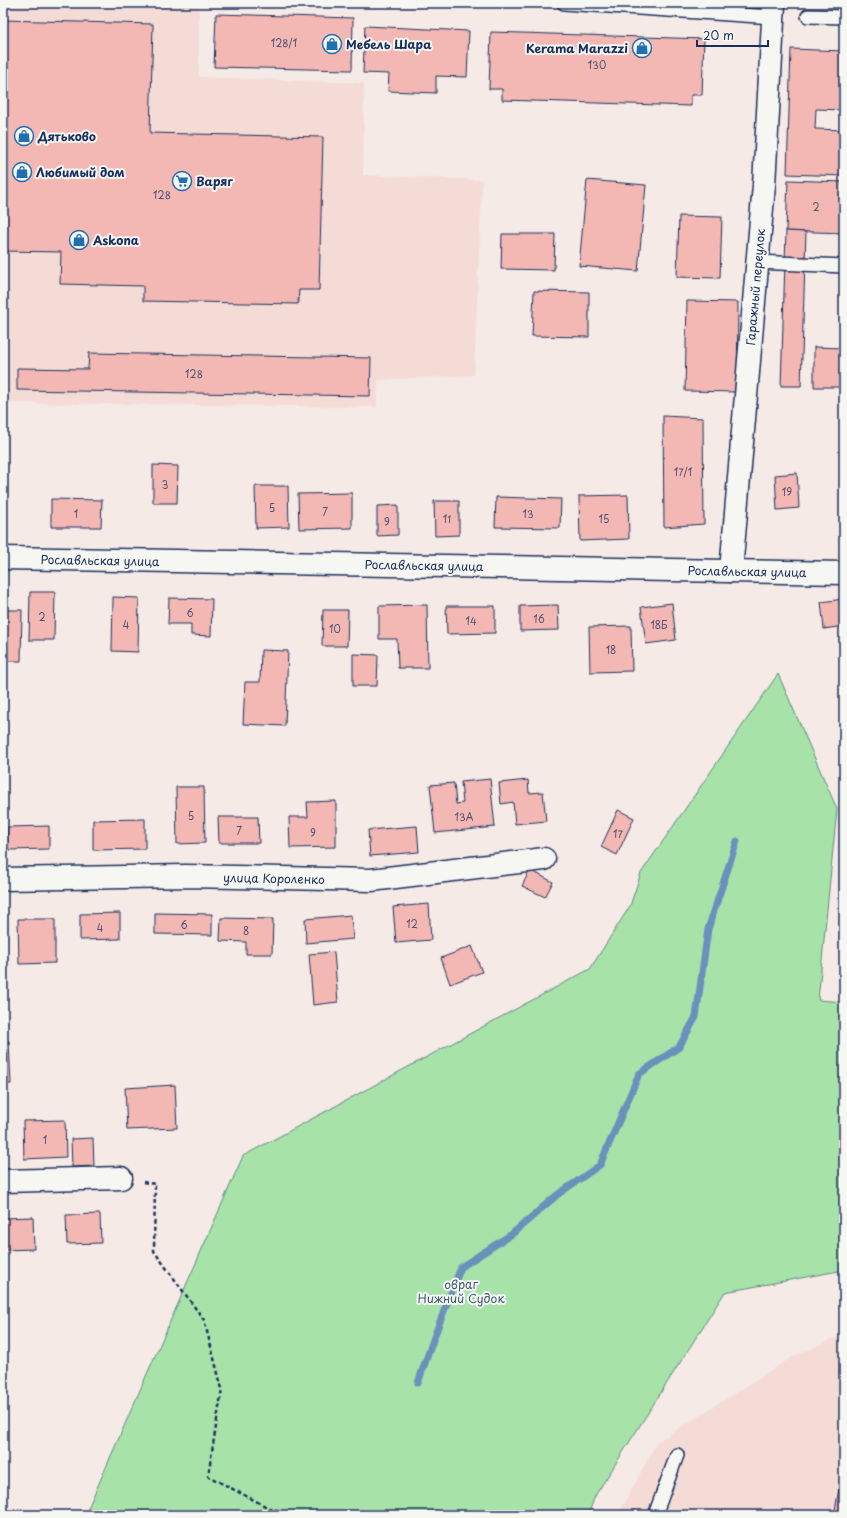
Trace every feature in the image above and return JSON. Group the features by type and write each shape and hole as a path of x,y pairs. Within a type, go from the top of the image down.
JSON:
{"street":[{"name":"Гаражный переулок","path":"731,570 764,185 774,10"},
{"name":"Рославльская улица","path":"3,558 844,572"},
{"name":"улица Короленко","path":"3,880 186,876 371,880 544,859"},
{"path":"3,1181 121,1178"}],"lane":[{"path":"564,3 774,10"},
{"path":"808,16 844,17"},
{"path":"757,262 844,266"},
{"path":"655,1515 677,1455"}],"path":[{"path":"121,1178 156,1184 154,1251 204,1320 222,1389 208,1476 269,1508 296,1515"}],"shaded area":[{"path":"3,3 199,3 199,77 364,83 363,175 482,180 474,375 378,380 377,407 5,403 3,430"},
{"path":"844,1334 844,1515 618,1515 657,1442 794,1356"}],"green space":[{"name":"овраг Нижний Судок","path":"778,674 837,809 818,1000 844,1002 844,1270 725,1292 595,1496 588,1515 85,1515 243,1156 590,969 630,906 641,873"}],"building":[{"path":"216,14 353,18 352,70 214,67"},
{"path":"3,20 153,24 150,133 323,137 319,290 299,290 298,304 143,301 143,286 60,284 61,252 3,251"},
{"path":"365,26 469,31 467,77 436,76 436,93 388,91 389,74 363,73"},
{"path":"491,32 704,39 702,95 691,95 691,106 502,100 502,89 489,89"},
{"path":"791,49 844,51 844,110 816,109 815,129 844,130 844,176 787,174"},
{"path":"587,180 646,185 638,271 579,266"},
{"path":"788,180 844,182 844,233 786,231"},
{"path":"679,216 722,217 720,278 677,277"},
{"path":"786,231 806,232 801,386 781,386"},
{"path":"502,234 555,234 554,270 501,269"},
{"path":"534,291 589,292 589,337 532,336"},
{"path":"687,301 738,302 737,392 685,391"},
{"path":"814,347 844,348 844,387 814,387"},
{"path":"89,353 371,358 370,396 17,390 17,368 88,369"},
{"path":"663,416 703,418 704,524 664,527"},
{"path":"153,465 178,466 177,503 153,503"},
{"path":"797,473 799,508 777,510 775,475"},
{"path":"255,486 288,486 289,527 256,528"},
{"path":"352,493 352,528 299,529 298,494"},
{"path":"628,495 629,539 580,541 579,496"},
{"path":"496,497 561,499 560,528 495,527"},
{"path":"51,499 102,500 101,527 51,527"},
{"path":"434,501 459,501 459,535 435,536"},
{"path":"398,505 398,535 377,536 377,506"},
{"path":"30,592 55,592 54,640 29,640"},
{"path":"113,597 139,598 138,652 112,651"},
{"path":"169,598 212,599 211,636 191,635 191,624 168,624"},
{"path":"844,599 844,626 824,629 821,602"},
{"path":"672,603 676,640 646,644 641,607"},
{"path":"427,605 428,668 398,668 397,639 379,639 379,606"},
{"path":"558,605 559,630 520,631 520,606"},
{"path":"446,606 495,606 495,633 447,634"},
{"path":"3,610 22,610 21,661 3,661"},
{"path":"323,610 348,610 347,646 322,646"},
{"path":"631,626 632,671 590,672 589,627"},
{"path":"261,650 288,651 285,726 243,724 245,682 260,682"},
{"path":"353,654 378,655 377,686 353,686"},
{"path":"490,779 495,827 435,833 430,785 454,783 456,804 463,803 461,782"},
{"path":"528,780 529,793 543,792 546,821 515,824 513,802 501,804 499,783"},
{"path":"176,787 204,787 205,843 177,844"},
{"path":"336,801 336,847 290,848 289,817 308,817 307,802"},
{"path":"618,810 634,818 617,855 601,847"},
{"path":"218,817 258,817 259,843 219,843"},
{"path":"145,819 145,849 93,850 93,820"},
{"path":"49,826 49,849 8,850 7,827"},
{"path":"417,826 419,852 370,856 368,830"},
{"path":"530,870 553,882 545,897 522,886"},
{"path":"429,904 431,940 396,943 393,907"},
{"path":"120,913 120,939 80,940 80,914"},
{"path":"155,913 212,914 212,935 155,934"},
{"path":"351,915 353,939 306,943 305,919"},
{"path":"221,918 273,919 272,954 246,954 246,942 220,941"},
{"path":"18,919 55,919 55,963 19,964"},
{"path":"472,946 482,972 450,984 441,958"},
{"path":"334,952 338,1002 313,1005 309,954"},
{"path":"3,1041 9,1041 11,1084 3,1084"},
{"path":"175,1085 177,1128 127,1130 125,1088"},
{"path":"65,1120 66,1157 24,1159 23,1121"},
{"path":"93,1138 94,1166 72,1167 71,1139"},
{"path":"100,1214 101,1243 67,1244 66,1215"},
{"path":"33,1217 34,1249 3,1250 3,1218"},
{"path":"844,1463 844,1515 834,1515"}],"waterway":[{"path":"418,1383 461,1267 512,1234 557,1195 600,1165 639,1074 679,1047 696,1017 708,929 737,841"}],"place":[{"name":"Мебель Шара","path":"332,44"},
{"name":"Kerama Marazzi","path":"642,48"},
{"name":"Дятьково","path":"24,136"},
{"name":"Любимый дом","path":"22,172"},
{"name":"Варяг","path":"182,181"},
{"name":"Askona","path":"79,240"}]}
